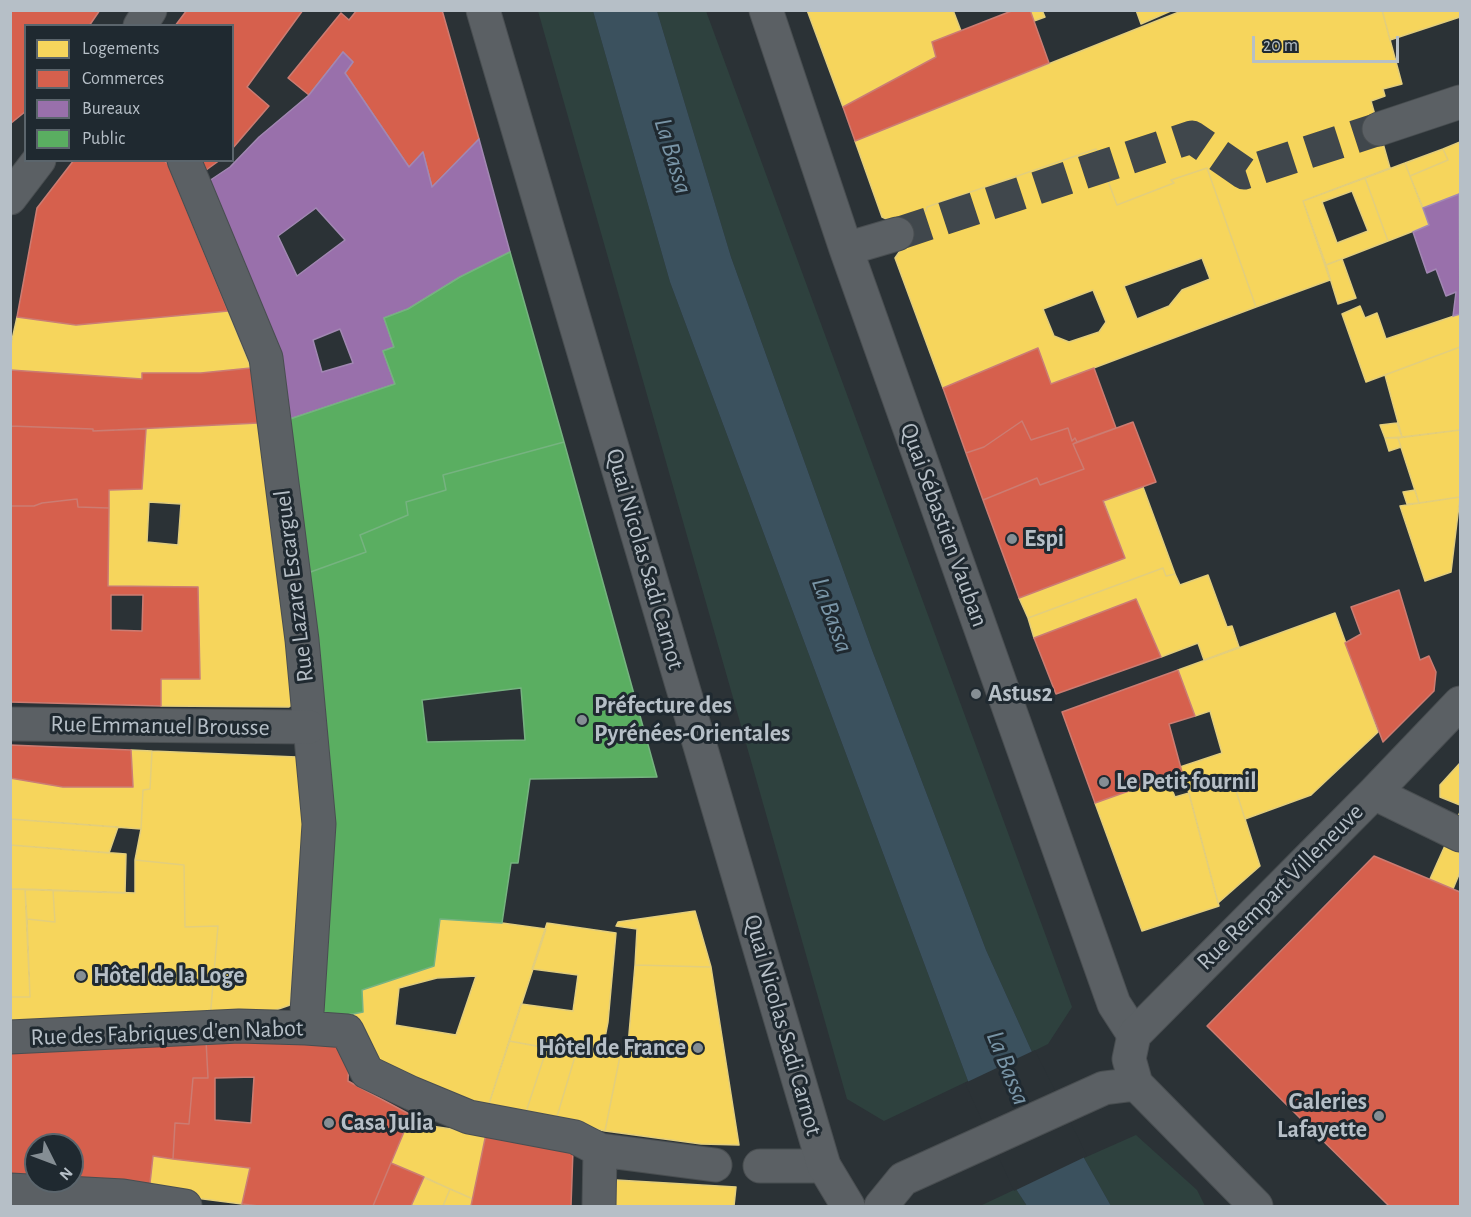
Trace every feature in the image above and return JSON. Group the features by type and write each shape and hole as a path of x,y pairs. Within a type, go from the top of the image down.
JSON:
{"street":[{"path":"141,24 150,10"},
{"name":"Quai Nicolas Sadi Carnot","path":"483,10 824,1166 848,1206"},
{"name":"Quai Sébastien Vauban","path":"766,10 846,249 1114,1004 1134,1035"},
{"path":"1379,129 1461,102"},
{"path":"10,198 37,162"},
{"name":"Rue Lazare Escarguel","path":"185,162 266,358 302,640 319,824 306,1028"},
{"path":"846,249 897,234"},
{"name":"Rue Rempart Villeneuve","path":"1134,1035 1461,703"},
{"name":"Rue Emmanuel Brousse","path":"10,724 309,728"},
{"path":"1374,793 1461,835"},
{"name":"Rue des Fabriques d'en Nabot","path":"10,1037 239,1026 347,1031 367,1072 469,1117 575,1137 600,1150 715,1166"},
{"path":"881,1206 903,1179 1120,1086 1134,1035"},
{"path":"1120,1086 1256,1206"},
{"path":"599,1206 600,1150"},
{"path":"760,1166 824,1166"},
{"path":"10,1190 123,1196 184,1206"}],"green space":[{"path":"538,11 593,11 670,282 968,1081 884,1121 847,1099"},
{"path":"657,11 706,11 1072,1007 1048,1044 1032,1052 986,950 872,650 731,257"},
{"path":"1136,1135 1197,1190 1205,1206 1111,1206 1084,1158"},
{"path":"1016,1189 1027,1206 980,1206"}],"water":[{"name":"La Bassa","path":"593,11 657,11 731,257 872,650 986,950 1032,1052 1084,1158 1111,1206 1027,1206 1016,1189 968,1081 670,282"}],"pier":[{"path":"1035,1050 1087,1156 1014,1191 965,1083"}],"building: Logements":[{"path":"807,10 953,10 961,31 932,42 936,57 843,107"},
{"path":"1030,10 1042,10 1045,17 1034,21"},
{"path":"1136,10 1173,10 1141,24"},
{"path":"1184,10 1382,10 1402,84 1383,89 1385,96 1371,101 1390,168 1303,201 1330,280 1256,307 1207,168 1171,180 1174,183 1117,205 1096,149 927,207 926,211 893,222 882,217 855,141"},
{"path":"1382,10 1460,10 1460,17 1390,40"},
{"path":"1460,142 1460,194 1423,208 1410,176 1448,160 1443,149"},
{"path":"1096,149 1117,205 1174,183 1171,180 1207,168 1256,307 1051,384 1038,348 943,388 895,258 902,248 893,222 926,211 927,207","holes":["1202,258 1210,279 1182,290 1169,306 1137,319 1124,286","1093,290 1106,322 1099,332 1069,342 1054,336 1043,309"]},
{"path":"1443,149 1448,160 1410,176 1405,163"},
{"path":"1405,163 1429,225 1388,241 1365,178"},
{"path":"1365,178 1388,241 1326,265 1303,201","holes":["1352,191 1368,231 1337,243 1322,202"]},
{"path":"1342,259 1356,298 1338,304 1326,265"},
{"path":"1360,306 1365,318 1377,313 1386,339 1460,314 1460,347 1366,382 1342,314"},
{"path":"228,311 251,368 201,373 142,373 142,379 10,370 10,349 17,317 76,325"},
{"path":"1460,347 1460,430 1402,437 1385,375"},
{"path":"258,423 273,502 292,705 289,707 161,706 161,679 200,679 198,587 108,586 109,490 142,489 146,429","holes":["149,502 181,504 178,545 147,542"]},
{"path":"1397,423 1402,437 1385,438 1380,425"},
{"path":"1460,430 1460,497 1419,503 1398,438"},
{"path":"1385,438 1398,438 1401,447 1389,451"},
{"path":"1143,487 1175,574 1166,576 1163,568 1028,618 1019,598 1125,558 1104,501"},
{"path":"1415,490 1419,503 1407,504 1403,492"},
{"path":"1460,497 1451,572 1425,581 1400,506"},
{"path":"1163,568 1166,576 1175,574 1180,585 1208,575 1227,627 1232,626 1239,647 1204,660 1198,643 1161,657 1136,599 1034,638 1028,618"},
{"path":"1335,613 1378,732 1311,795 1245,819 1232,778 1188,790 1180,767 1222,753 1210,711 1195,716 1178,670"},
{"path":"131,750 152,751 150,789 143,790 141,829 10,819 10,778 63,787 133,787"},
{"path":"152,751 297,757 307,790 290,1005 267,1013 210,1019 218,926 185,927 184,865 135,860 141,829 143,790 150,789"},
{"path":"1460,763 1460,805 1440,797 1440,785"},
{"path":"1167,777 1175,797 1189,793 1219,906 1142,931 1095,803"},
{"path":"1232,778 1260,866 1218,903 1188,790"},
{"path":"1460,812 1460,872 1453,889 1430,879"},
{"path":"10,819 118,827 109,853 10,845"},
{"path":"10,845 126,854 125,893 10,889"},
{"path":"135,860 184,865 185,927 218,926 210,1019 10,1029 10,997 30,997 27,919 55,922 53,890 135,893"},
{"path":"10,889 25,889 30,997 10,997"},
{"path":"25,889 53,890 55,922 27,919"},
{"path":"695,911 711,967 635,965 637,929 616,926 618,922"},
{"path":"440,919 502,923 546,929 488,1107 398,1076 375,1057 360,1034 354,1014 363,1012 362,990 434,966","holes":["476,976 456,1035 395,1025 399,988 437,978"]},
{"path":"547,923 616,933 608,1022 602,1053 620,1056 605,1131 556,1120 576,1053 509,1041 521,1004 573,1011 578,975 532,969"},
{"path":"635,965 711,967 739,1145 701,1144 605,1131 620,1056 627,1057"},
{"path":"509,1041 547,1048 525,1115 488,1107"},
{"path":"547,1048 576,1053 556,1120 525,1115"},
{"path":"411,1115 431,1126 486,1134 473,1199 391,1163"},
{"path":"153,1156 250,1168 242,1204 149,1192"},
{"path":"424,1177 450,1189 443,1206 411,1206"},
{"path":"616,1180 736,1187 734,1206 615,1206"},
{"path":"450,1189 473,1199 471,1206 443,1206"}],"building: Commerces":[{"path":"10,10 100,10 90,24 24,24 24,113 10,124"},
{"path":"187,10 303,10 247,87 269,106 234,147 234,24 176,24"},
{"path":"357,10 442,10 479,139 432,187 423,152 409,167 345,73 353,62 343,52 309,95 288,78 341,13 349,20"},
{"path":"1014,10 1030,10 1049,63 855,141 843,107 936,57 932,42"},
{"path":"72,162 166,162 228,311 76,325 17,317 37,208"},
{"path":"197,162 217,162 202,173"},
{"path":"1038,348 1051,384 1094,368 1116,428 1077,442 1075,438 1072,441 1068,428 1031,440 1022,421 984,447 966,453 943,388"},
{"path":"251,368 258,423 93,431 93,429 10,426 10,370 142,379 142,373 201,373"},
{"path":"1022,421 1031,440 1068,428 1072,441 1075,438 1077,442 1073,444 1084,469 1040,485 1037,478 983,500 966,453 984,447"},
{"path":"1133,422 1156,482 1103,501 1125,558 1019,598 983,500 1037,478 1040,485 1084,469 1073,444"},
{"path":"10,426 93,429 93,431 146,429 142,489 109,490 109,508 78,507 77,499 34,506 10,506"},
{"path":"77,499 78,507 109,508 108,586 198,587 200,679 161,679 161,706 10,702 10,506 34,506","holes":["111,595 143,595 142,631 111,630"]},
{"path":"1399,590 1420,660 1429,656 1436,672 1434,691 1383,742 1345,643 1361,634 1351,607"},
{"path":"1136,599 1161,657 1056,694 1034,638"},
{"path":"1178,670 1195,716 1169,724 1182,772 1095,803 1062,712"},
{"path":"10,745 131,750 133,787 63,787 10,778"},
{"name":"Galeries Lafayette","path":"1374,856 1460,892 1460,1206 1389,1206 1207,1026"},
{"name":"Casa Julia","path":"206,1040 337,1044 349,1060 348,1081 411,1115 373,1206 242,1204 250,1168 173,1159 175,1123 189,1124 193,1078 208,1078","holes":["254,1077 251,1123 215,1120 215,1078"]},
{"path":"206,1040 208,1078 193,1078 189,1124 175,1123 173,1159 153,1156 149,1192 84,1187 84,1133 24,1133 24,1183 10,1182 10,1046"},
{"path":"486,1134 573,1150 571,1206 471,1206"},
{"path":"391,1163 424,1177 411,1206 373,1206"}],"building: Bureaux":[{"path":"343,52 353,62 345,73 409,167 423,152 432,187 479,139 510,252 460,277 408,309 384,318 394,347 383,351 395,384 287,420 206,183 230,167 259,137 309,95","holes":["316,208 345,240 297,276 278,236","340,329 353,363 322,372 313,340"]},
{"path":"1459,194 1460,314 1453,316 1456,292 1446,296 1436,269 1427,273 1413,232 1429,225 1423,208"}],"building: Public":[{"path":"510,252 564,442 443,475 446,490 406,502 408,515 360,535 366,552 305,574 287,420 395,384 383,351 394,347 384,318 408,309 460,277"},
{"name":"Préfecture des Pyrénées-Orientales","path":"564,442 657,777 530,779 518,863 511,863 502,923 440,919 434,966 362,990 363,1012 332,1018 325,1014 322,1008 305,574 366,552 360,535 408,515 406,502 446,490 443,475","holes":["521,688 525,740 427,742 422,700"]}],"tunnel":[{"path":"897,234 1192,137 1244,173 1379,129"}],"place":[{"name":"Espi","path":"1012,539"},
{"name":"Astus2","path":"976,694"},
{"name":"Préfecture des Pyrénées-Orientales","path":"582,720"},
{"name":"Le Petit fournil","path":"1104,782"},
{"name":"Hôtel de la Loge","path":"81,976"},
{"name":"Hôtel de France","path":"698,1048"},
{"name":"Galeries Lafayette","path":"1379,1116"},
{"name":"Casa Julia","path":"329,1123"}]}
